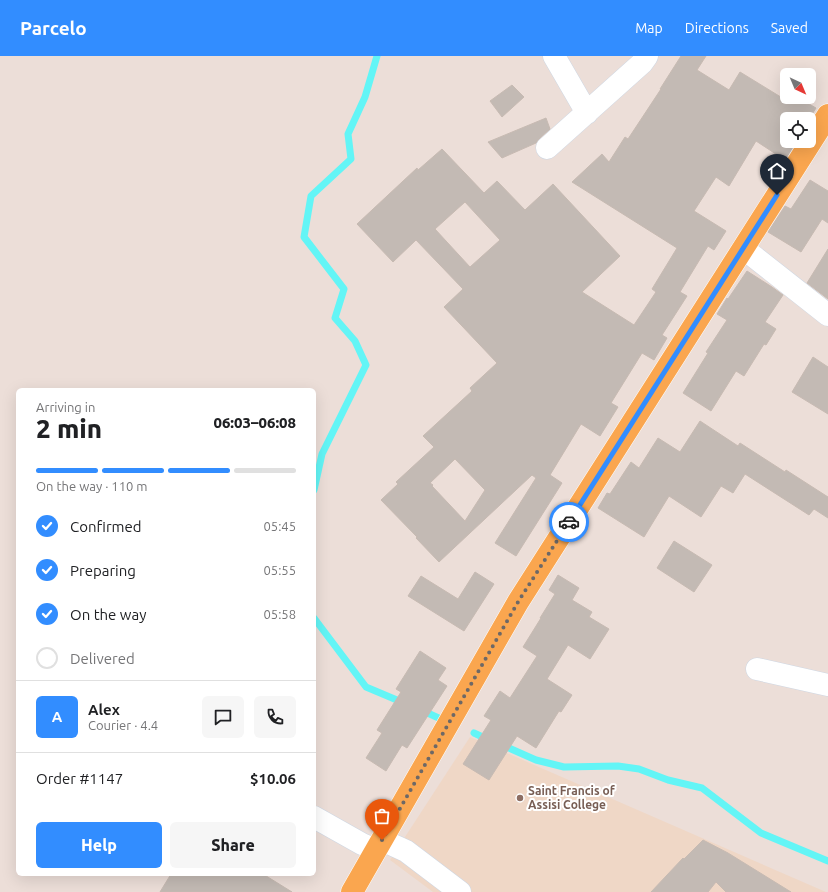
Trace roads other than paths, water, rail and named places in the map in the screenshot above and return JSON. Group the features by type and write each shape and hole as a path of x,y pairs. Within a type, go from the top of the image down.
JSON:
{"main road":[{"path":"352,892 518,602 828,115"}],"street":[{"path":"554,56 587,113"},
{"path":"547,148 587,113 647,56"},
{"path":"743,248 828,315"},
{"path":"757,669 828,685"},
{"path":"316,818 362,844 379,845 406,851 460,892"}],"waterway":[{"path":"316,481 322,454 366,365 355,341 335,318 344,289 304,237 311,196 351,159 348,134 365,97 377,56"},
{"path":"316,621 366,687 404,703"},
{"path":"421,710 443,720"},
{"path":"474,733 489,740"},
{"path":"502,745 536,760 564,767 618,766 639,769 668,780 702,788 761,833 828,861"}],"place":[{"name":"Saint Francis of Assisi College","path":"520,798"}]}
